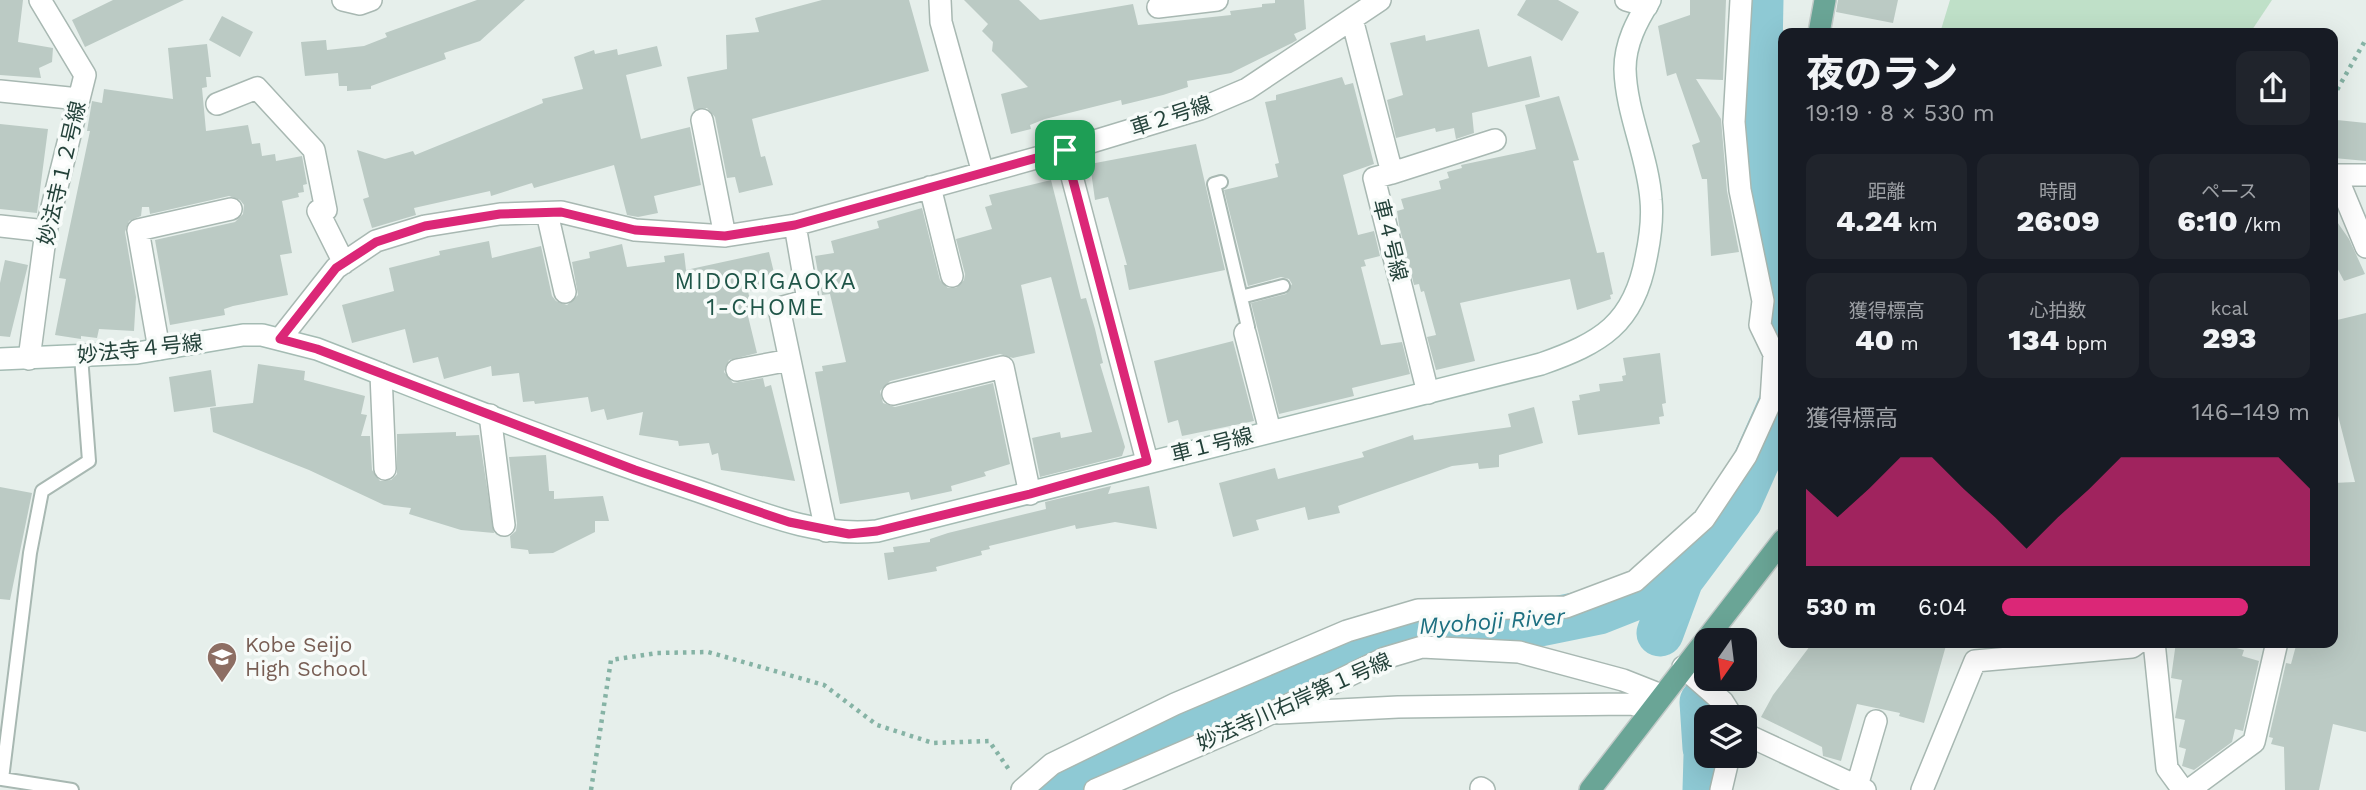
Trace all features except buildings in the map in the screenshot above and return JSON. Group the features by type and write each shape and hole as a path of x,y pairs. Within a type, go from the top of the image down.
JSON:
{"main road":[{"path":"1820,28 1825,0"},
{"path":"1590,790 1778,546"}],"street":[{"name":"妙法寺１２号線","path":"29,359 46,231 85,75 40,0"},
{"path":"343,0 360,4 371,0"},
{"path":"940,0 941,22 983,173"},
{"path":"1158,7 1217,0"},
{"name":"車２号線","path":"280,339 344,263 376,242 425,226 500,214 547,212 561,212 635,230 725,236 795,225 1065,150 1200,109 1247,89 1380,0"},
{"path":"1626,0 1648,3"},
{"path":"1018,785 1052,764 1175,705 1348,631 1418,610 1566,607 1635,581 1704,519 1746,456 1771,401 1774,354 1760,324 1763,301 1740,190 1734,122 1741,0"},
{"name":"車１号線","path":"280,339 381,374 635,470 789,522 826,531 849,534 877,531 1030,494 1147,461 1428,393 1574,353 1616,327 1637,298 1651,232 1651,200 1625,69 1631,35 1648,3"},
{"name":"車４号線","path":"1352,19 1392,173 1374,178 1428,393"},
{"path":"217,104 257,88 314,150 326,210 318,211 344,263"},
{"path":"0,91 79,99"},
{"path":"702,120 725,236"},
{"path":"1392,173 1495,139"},
{"path":"1065,150 1147,461"},
{"path":"2338,172 2366,175"},
{"path":"2338,181 2366,247"},
{"path":"930,187 952,276"},
{"path":"159,349 138,230 231,209"},
{"path":"547,212 565,292"},
{"path":"795,225 808,300 779,308 826,531"},
{"path":"0,226 46,231"},
{"path":"1245,333 1270,431"},
{"name":"妙法寺４号線","path":"0,359 159,349 243,335 280,339"},
{"path":"737,369 790,360"},
{"path":"893,394 1003,367 1030,494"},
{"path":"381,374 385,469"},
{"path":"490,415 503,526"},
{"name":"妙法寺川右岸第１号線","path":"1095,790 1270,714 1385,658 1422,647 1519,652 1623,680 1656,702"},
{"path":"1923,790 1975,661 2122,648"},
{"path":"2155,648 2167,768 2183,790"},
{"path":"2189,790 2254,742 2276,648"},
{"path":"1683,667 1725,705"},
{"path":"1270,714 1398,707 1656,702"},
{"path":"1757,740 1861,788 1876,721"},
{"path":"1721,790 1726,768"}],"lane":[{"path":"1221,182 1214,184 1248,327 1245,333"},
{"path":"1241,297 1283,286"},
{"path":"72,790 2,779 30,553 42,491 89,461 81,356"}],"path":[{"path":"2338,88 2366,40"},
{"path":"591,790 611,660 657,653 708,652 824,685 877,726 933,743 989,741 1018,785"}],"green space":[{"path":"1950,0 2272,0 2253,28 1942,28"}],"waterway":[{"name":"Myohoji River","path":"1760,0 1763,173 1778,314"},
{"name":"Myohoji River","path":"1043,790 1109,753 1347,649 1415,624 1540,623 1599,611 1680,579 1739,500 1778,412"},
{"path":"1660,633 1680,579"},
{"path":"1706,790 1707,768"}],"place":[{"name":"Kobe Seijo High School","path":"222,684"}],"district":[{"name":"MIDORIGAOKA 1-CHOME","path":"766,294"}],"route":[{"path":"1065,150 1147,461 1030,494 877,531 849,534 789,522 635,470 317,349 280,339 336,268 376,242 425,226 500,214 561,212 635,230 725,236 795,225 1065,150"}]}
